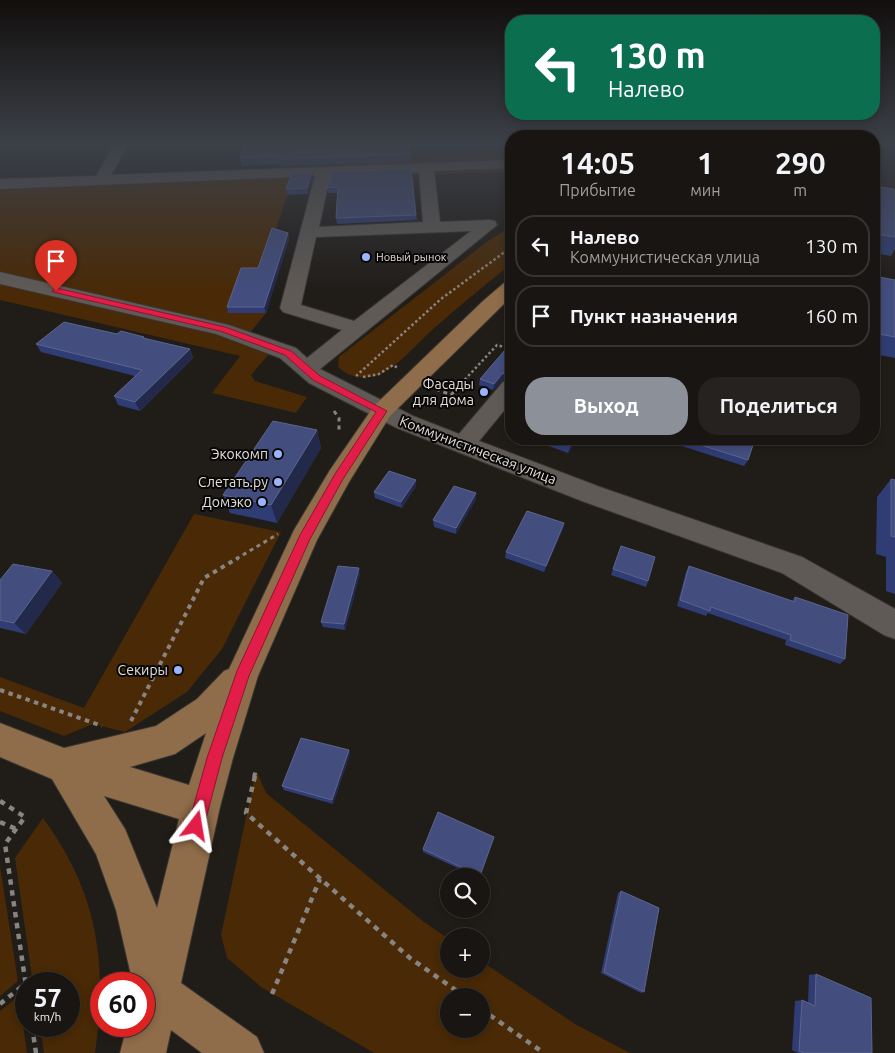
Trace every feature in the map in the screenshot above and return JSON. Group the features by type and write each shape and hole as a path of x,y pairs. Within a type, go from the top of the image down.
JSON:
{"main road":[{"path":"143,1053 201,807 242,676 304,538 339,477 382,411 505,292"},
{"path":"64,766 163,742 209,710 242,676"},
{"path":"0,740 64,766 201,807"},
{"path":"64,766 111,843 137,910 157,993 241,1053"}],"street":[{"path":"318,194 290,308 357,328"},
{"path":"429,194 432,227"},
{"path":"306,369 489,225 309,232"},
{"name":"Коммунистическая улица","path":"0,278 222,329 288,353 316,378 382,411 463,446 591,494 792,565 895,625"},
{"path":"463,446 505,394"}],"path":[{"path":"335,439 340,431 339,418 326,403 440,299 505,251"},
{"path":"436,390 451,395 497,344 505,347"},
{"path":"129,723 204,578 281,532"},
{"path":"0,690 109,728"},
{"path":"256,770 246,813 410,958 453,988"},
{"path":"0,801 25,817 5,844 24,972"},
{"path":"0,822 16,829"},
{"path":"272,994 320,878"},
{"path":"0,1004 15,992"},
{"path":"490,1015 544,1053"},
{"path":"34,1037 36,1053"}],"shaded area":[{"path":"0,194 288,194 260,274 229,313 266,313 250,333 0,272"},
{"path":"505,231 505,269 441,322 405,357 382,374 376,376 356,377 338,367 339,357 488,241"},
{"path":"0,283 216,334 270,353 251,375 255,381 307,397 296,413 212,393 240,356 0,300"},
{"path":"194,514 281,532 222,649 187,692 125,732 93,724 64,736 0,711 0,677 84,708"},
{"path":"256,770 266,793 424,922 440,933 440,978 490,978 490,967 575,1024 630,1053 374,1053 261,987 227,958 221,935"},
{"path":"43,818 62,846 76,874 95,930 99,959 99,972 90,972 90,1037 97,1037 95,1053 44,1053 42,1037 80,1037 80,972 31,972 15,858"},
{"path":"0,866 17,972 15,972 15,984 0,996"},
{"path":"15,999 15,1037 25,1037 27,1053 0,1053 0,1011"}],"building":[{"path":"338,194 414,194 416,215 336,218"},
{"path":"880,194 895,194 895,237 880,235"},
{"path":"272,228 288,233 264,307 227,307 241,268 258,268"},
{"path":"880,277 895,280 895,337 880,334"},
{"path":"64,322 117,334 121,331 190,349 135,402 114,396 142,370 36,344"},
{"path":"505,350 505,373 502,374 494,384 480,379"},
{"path":"273,421 317,430 271,505 223,495"},
{"path":"701,445 753,445 748,460"},
{"path":"389,471 416,480 401,502 374,492"},
{"path":"891,479 895,480 895,537 891,536"},
{"path":"454,486 476,493 456,528 433,520"},
{"path":"527,511 564,523 546,566 506,552"},
{"path":"621,546 655,557 648,581 613,569"},
{"path":"13,564 52,571 14,623 0,620 0,580"},
{"path":"338,566 359,568 344,624 321,622"},
{"path":"689,566 795,602 795,597 848,615 845,659 790,640 791,635 711,607 710,611 680,600"},
{"path":"301,738 349,750 332,800 282,786"},
{"path":"438,812 494,837 483,868 463,868 423,849"},
{"path":"621,891 659,908 644,992 604,972"},
{"path":"816,974 871,998 872,1053 804,1053 799,1051 802,1000 815,1006"}],"place":[{"name":"Новый рынок","path":"366,257"},
{"name":"Фасады для дома","path":"484,392"},
{"name":"Экокомп","path":"278,454"},
{"name":"Слетать.ру","path":"278,482"},
{"name":"Домэко","path":"262,502"},
{"name":"Секиры","path":"178,670"}],"route":[{"path":"56,291 222,329 288,353 316,378 382,411 339,477 304,538 242,676 215,758 196,826"}]}
